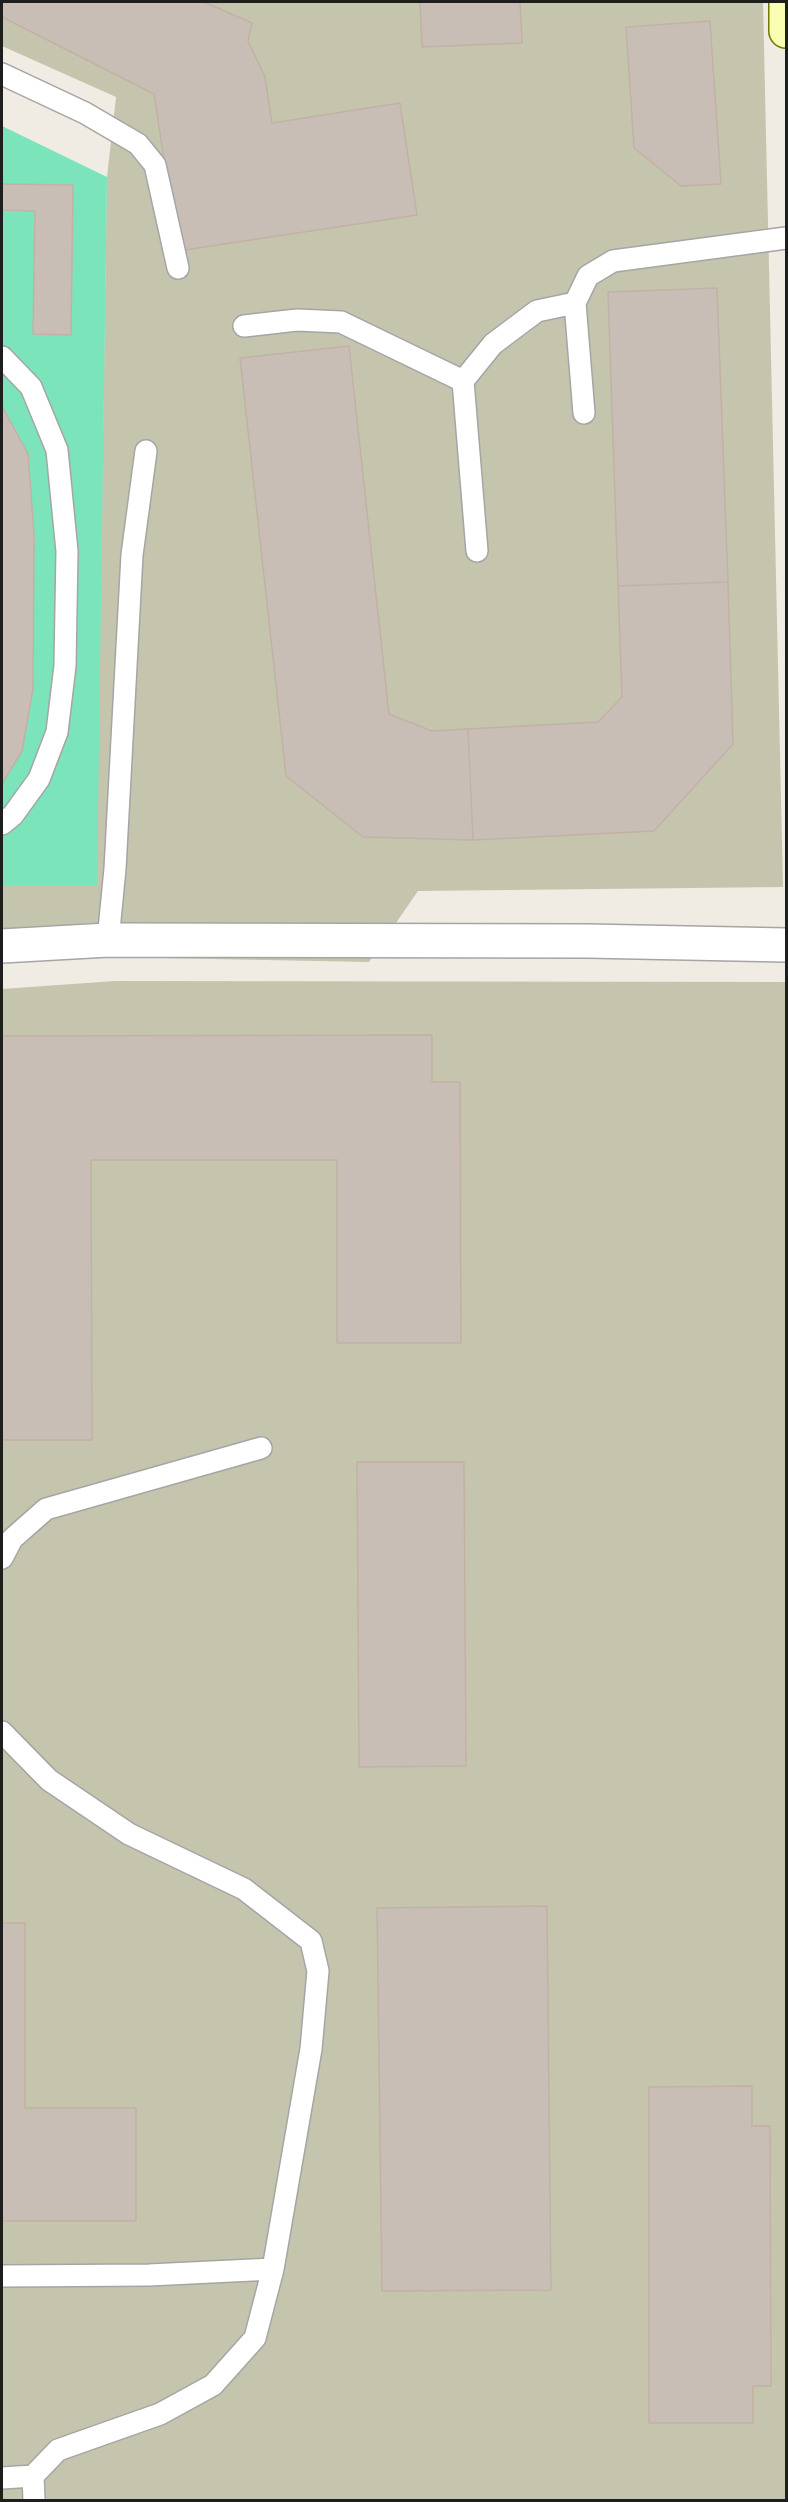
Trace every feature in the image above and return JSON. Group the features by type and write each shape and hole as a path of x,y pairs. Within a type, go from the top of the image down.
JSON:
{"main road":[{"path":"786,2 786,31"}],"street":[{"path":"2,946 108,940 575,941 786,945"}],"lane":[{"path":"2,74 85,113 138,144 155,165 178,268"},
{"path":"584,413 575,303 588,276 613,261 786,238"},
{"path":"477,551 463,381 493,344 537,311 575,303"},
{"path":"244,326 297,320 341,322 463,381"},
{"path":"2,357 31,387 57,450 67,551 65,666 57,732 39,779 13,815 2,824"},
{"path":"108,940 116,857 132,555 146,451"},
{"path":"2,1558 12,1539 46,1509 261,1448"},
{"path":"2,1732 49,1780 120,1828 244,1889 310,1941 318,1971 310,2049 273,2268 255,2338 213,2385 160,2414 58,2450 33,2476 2,2478"},
{"path":"2,2276 149,2275 273,2268"},
{"path":"33,2476 34,2500"}],"shaded area":[{"path":"2,2 763,2 783,887 418,891 369,962 3,955 2,886 96,886 107,177 116,97 2,46"},
{"path":"115,981 786,982 786,2500 2,2500 2,989"}],"green space":[{"path":"2,126 107,177 97,886 2,886"}],"building":[{"path":"2,2 204,2 252,23 248,41 265,77 272,123 400,103 417,215 178,251 154,94 2,17"},
{"path":"420,2 520,2 522,43 422,47"},
{"path":"710,21 721,184 681,186 634,148 626,27"},
{"path":"2,184 73,185 71,335 33,334 35,211 2,210"},
{"path":"717,288 728,582 618,586 608,292"},
{"path":"349,346 389,714 432,731 468,729 473,840 363,837 286,776 240,358"},
{"path":"2,406 28,454 34,534 33,689 22,751 2,784"},
{"path":"728,582 733,744 654,831 473,840 468,729 598,722 622,697 618,586"},
{"path":"432,1035 432,1082 460,1082 461,1343 337,1343 337,1160 91,1160 92,1440 2,1440 2,1036"},
{"path":"357,1462 464,1462 466,1766 359,1767"},
{"path":"547,1906 551,2290 382,2291 377,1908"},
{"path":"2,1923 25,1923 25,2108 136,2108 136,2221 2,2221"},
{"path":"752,2086 752,2126 770,2126 771,2386 753,2386 753,2423 649,2423 649,2087"}]}
